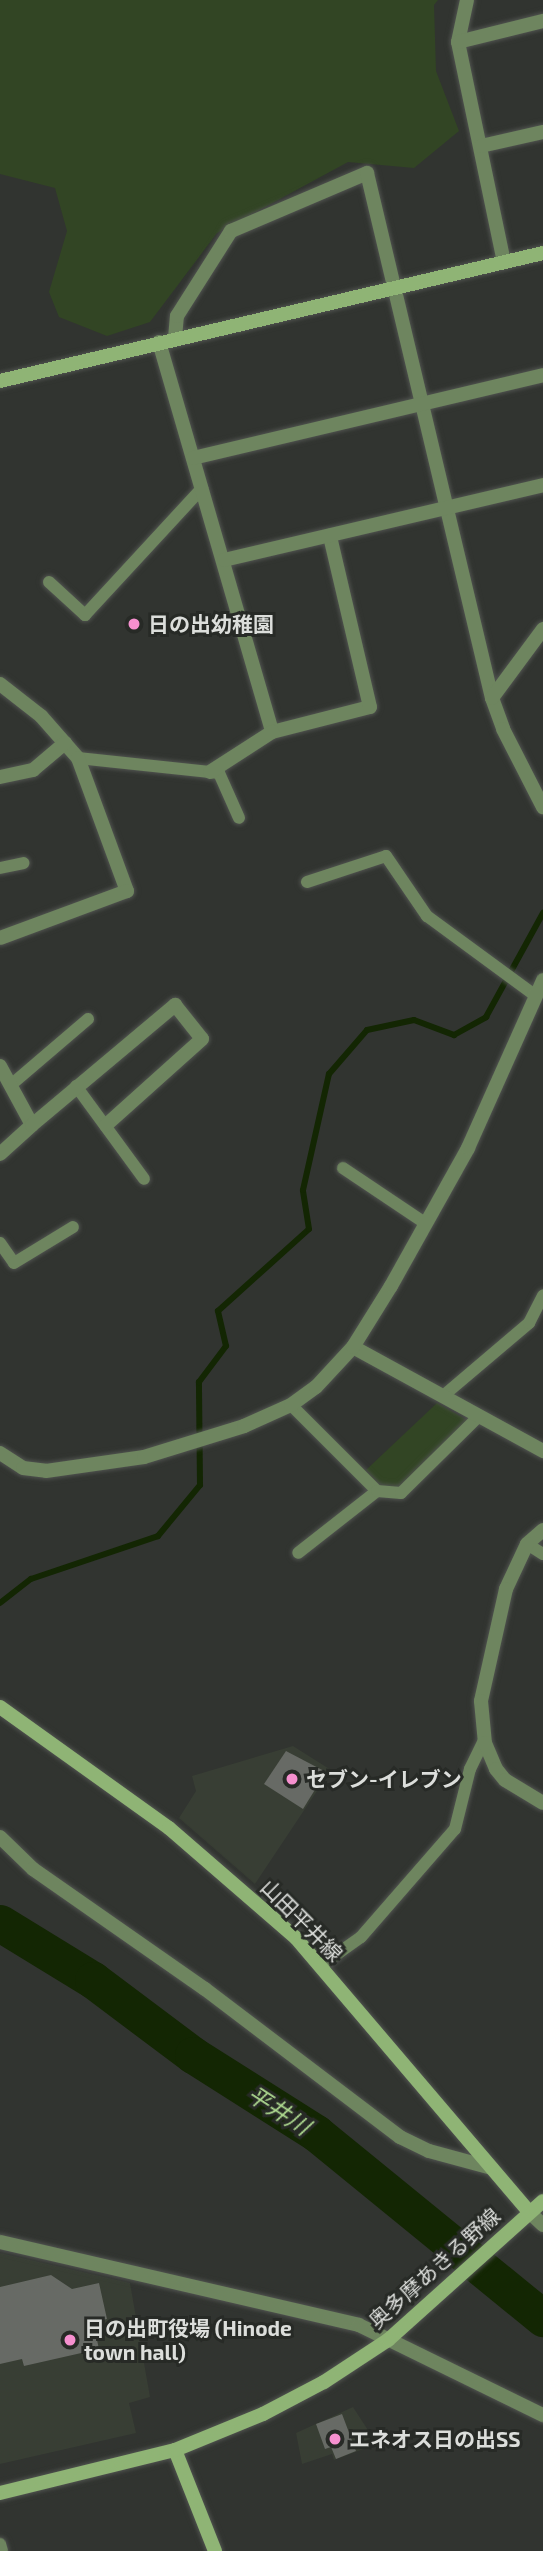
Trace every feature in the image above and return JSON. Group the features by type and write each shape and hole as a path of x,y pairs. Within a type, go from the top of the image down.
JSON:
{"main road":[{"path":"0,381 543,253"},
{"name":"山田平井線","path":"0,1707 169,1828 296,1938 528,2212"},
{"name":"奥多摩あきる野線","path":"0,2493 175,2450 263,2414 388,2340 543,2201"},
{"path":"175,2450 215,2551"}],"street":[{"path":"467,0 458,42 504,262"},
{"path":"458,42 543,21"},
{"path":"481,146 543,132"},
{"path":"175,338 177,316 232,230 367,173 492,698 503,729 543,807"},
{"path":"159,342 272,732"},
{"path":"193,458 543,375"},
{"path":"224,560 543,485"},
{"path":"210,772 272,732 370,707 330,536"},
{"path":"492,698 543,629"},
{"path":"0,684 41,716 78,758 127,891 0,938"},
{"path":"0,777 33,770 65,743"},
{"path":"0,1453 23,1468 46,1471 144,1457 219,1434 291,1405 316,1387 353,1347 468,1147 543,980"},
{"path":"0,1154 76,1086 175,1005 202,1040 106,1125"},
{"path":"0,1066 32,1125"},
{"path":"353,1347 543,1451"},
{"path":"543,1530 527,1544 506,1589 481,1701 485,1738 505,1780 543,1803"},
{"path":"0,1837 33,1869 205,1989 400,2137 429,2151 492,2168"},
{"path":"528,2212 543,2225"},
{"path":"0,2242 359,2325 543,2415"}],"lane":[{"path":"48,583 85,615 202,488"},
{"path":"78,758 219,773 239,818"},
{"path":"307,882 386,856 427,916 538,991"},
{"path":"0,868 23,863"},
{"path":"12,1084 88,1019"},
{"path":"76,1086 144,1179"},
{"path":"343,1168 425,1223"},
{"path":"0,1243 14,1263 73,1227"},
{"path":"443,1396 529,1323 543,1294"},
{"path":"291,1405 377,1491 401,1493 479,1416"},
{"path":"298,1553 377,1491"},
{"path":"527,1544 543,1554"},
{"path":"320,1966 361,1937 455,1829 470,1769 485,1738"},
{"path":"0,2543 2,2551"}],"shaded area":[{"path":"293,1746 331,1770 255,1884 179,1818 196,1791 192,1776"},
{"name":"日の出町役場 (Hinode town hall)","path":"0,2253 130,2283 150,2397 129,2403 136,2433 0,2464"},
{"name":"エネオス日の出SS","path":"353,2407 377,2444 334,2460 332,2454 302,2464 296,2433"}],"green space":[{"path":"0,0 438,0 434,5 436,71 459,131 414,168 348,162 217,233 150,322 107,336 59,317 49,292 67,231 55,188 0,174"},
{"path":"437,1403 467,1420 400,1487 384,1489 366,1470"}],"building":[{"path":"286,1751 326,1772 303,1809 264,1784"},
{"path":"51,2275 72,2289 99,2283 107,2319 93,2322 99,2349 24,2366 22,2359 0,2364 0,2287"},
{"path":"342,2414 356,2451 336,2459 331,2447 325,2449 316,2424"}],"waterway":[{"path":"0,1603 31,1579 158,1536 200,1485 199,1382 226,1346 218,1311 309,1229 303,1190 329,1074 367,1030 414,1020 454,1035 486,1017 543,913"},
{"name":"平井川","path":"0,1923 93,1980 193,2055 316,2133 543,2318"}],"place":[{"name":"日の出幼稚園","path":"134,624"},
{"name":"セブン-イレブン","path":"292,1779"},
{"name":"日の出町役場 (Hinode town hall)","path":"70,2340"},
{"name":"エネオス日の出SS","path":"335,2439"}]}
